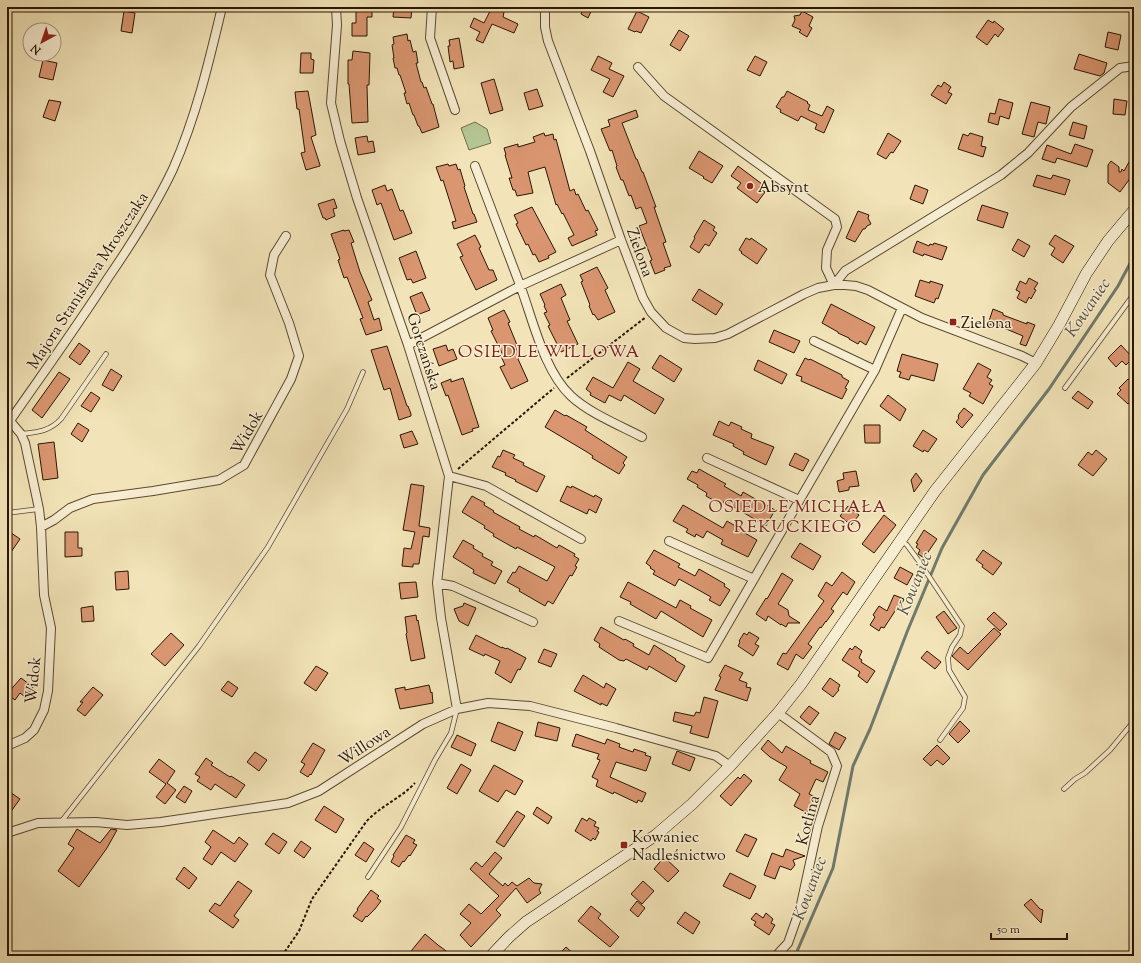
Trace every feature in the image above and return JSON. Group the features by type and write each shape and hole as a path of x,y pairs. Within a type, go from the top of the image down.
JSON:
{"street":[{"name":"Majora Stanisława Mroszczaka","path":"8,423 120,261 140,229 172,170 192,120 211,56 222,7"},
{"name":"Gorczańska","path":"336,7 338,25 332,103 340,141 357,198 408,344 449,476 437,583 441,618 457,709"},
{"path":"432,7 430,38 455,110"},
{"name":"Zielona","path":"545,7 545,27 548,41 590,151 621,240 643,298 651,312 666,328 680,336 696,339 715,338 728,334 818,288 834,285 856,286 868,290 922,318 1022,356 1036,363"},
{"path":"638,67 664,96 835,219 837,227 827,250 826,268 834,285 845,272 1001,175 1028,153 1071,107 1120,68 1134,66"},
{"path":"475,166 549,368 559,383 572,397 591,410 642,437"},
{"path":"491,956 526,922 656,834 676,818 730,766 778,713 820,659 939,485 1036,363 1059,325 1086,274 1108,241 1134,210"},
{"name":"Widok","path":"41,527 54,520 70,508 93,499 219,480 244,465 291,379 299,356 289,323 270,275 274,255 286,236"},
{"path":"408,344 520,286 621,240"},
{"path":"619,621 708,658 875,370 902,308"},
{"path":"814,341 875,370"},
{"name":"Widok","path":"7,746 25,738 34,730 44,710 48,691 51,628 44,595 39,509 27,449 21,434 8,423"},
{"path":"707,458 799,500"},
{"path":"449,476 486,486 581,538"},
{"path":"669,541 754,578"},
{"path":"437,583 453,586 533,622"},
{"name":"Willowa","path":"7,833 38,822 96,822 127,825 168,821 288,803 319,791 422,724 457,709 488,703 530,706 616,728 716,756 730,766"},
{"name":"Kotlina","path":"776,956 788,943 800,909 818,826 837,766 830,752 778,713"}],"lane":[{"path":"1065,388 1134,294"},
{"path":"21,434 42,432 56,424 106,354"},
{"path":"60,822 199,646 268,547 347,409 363,372"},
{"path":"7,514 39,509"},
{"path":"901,540 907,545 962,626 960,635 952,647 948,658 949,670 965,697 963,708 940,740"},
{"path":"368,877 402,827 426,778 451,733 457,709"},
{"path":"1064,789 1085,773 1110,750 1134,721"}],"path":[{"path":"449,476 559,383 651,312"},
{"path":"282,956 299,931 312,898 366,822 375,812 405,792 419,779 423,777 426,778"}],"green space":[{"path":"475,122 487,129 491,143 469,150 461,128"}],"building":[{"path":"356,7 372,7 372,17 367,17 367,36 352,36 352,23 356,23"},
{"path":"394,7 412,7 411,18 393,17"},
{"path":"492,7 505,7 503,17 518,24 514,33 492,24 483,43 476,40 480,32 470,27 474,18 484,23"},
{"path":"584,7 593,7 588,18 581,14"},
{"path":"124,11 135,13 132,33 121,31"},
{"path":"637,11 649,17 641,33 628,29"},
{"path":"802,11 813,17 809,26 812,28 807,37 799,32 801,30 792,26 795,20 794,16 800,15"},
{"path":"988,20 993,23 994,21 1004,29 998,37 995,34 987,45 976,37"},
{"path":"679,30 689,36 680,51 670,45"},
{"path":"1108,32 1121,35 1118,50 1105,47"},
{"path":"407,34 408,41 410,40 413,52 416,51 418,63 416,63 421,82 424,88 426,87 433,104 439,127 422,133 409,103 407,104 404,93 406,93 397,68 395,68 393,58 393,37"},
{"path":"459,38 464,67 454,69 453,61 450,62 448,46 450,46 449,40"},
{"path":"353,51 370,53 369,85 367,85 368,122 352,123 348,84 348,60 352,60"},
{"path":"301,53 311,53 311,59 314,60 313,73 300,73"},
{"path":"1079,54 1107,63 1104,73 1100,76 1074,69"},
{"path":"598,56 612,63 609,69 624,76 613,97 603,92 610,79 591,70"},
{"path":"755,56 767,62 760,76 747,70"},
{"path":"43,62 57,63 53,80 39,77"},
{"path":"494,79 503,110 490,114 481,83"},
{"path":"944,82 951,87 948,92 952,94 946,104 931,95 938,85 941,87"},
{"path":"537,89 543,106 529,110 524,93"},
{"path":"308,91 316,135 311,137 320,166 306,170 301,153 305,152 295,92"},
{"path":"787,91 808,102 807,103 810,105 808,110 822,116 827,106 834,110 824,133 815,129 817,124 801,116 798,121 780,112 781,110 776,107"},
{"path":"999,99 1013,103 1009,119 1000,116 998,125 988,122 990,113 995,114"},
{"path":"1114,99 1127,101 1125,115 1113,114"},
{"path":"49,100 61,102 55,121 43,117"},
{"path":"1031,102 1050,107 1046,124 1038,122 1034,137 1022,134"},
{"path":"636,110 638,117 622,123 656,207 654,207 666,242 663,243 671,266 664,268 665,270 655,274 650,261 652,260 639,226 647,223 641,207 636,209 631,195 629,196 623,180 621,180 612,150 610,151 601,129 610,126 608,120"},
{"path":"1073,122 1087,126 1084,139 1069,135"},
{"path":"544,133 545,136 553,134 554,140 556,139 570,191 574,189 576,195 578,194 586,211 588,210 598,230 595,231 597,235 572,246 568,238 574,235 563,213 562,214 557,204 556,205 545,167 528,172 533,193 517,196 515,190 513,190 509,178 512,178 504,148 518,144 518,147 535,142 533,137"},
{"path":"888,133 901,141 893,153 891,152 886,159 877,154"},
{"path":"970,133 983,137 981,146 986,147 983,157 958,149 963,134 968,136"},
{"path":"367,136 368,142 373,141 375,152 358,155 355,138"},
{"path":"1075,144 1093,150 1087,167 1057,158 1055,163 1042,159 1047,145 1071,154"},
{"path":"699,151 723,166 712,183 689,168"},
{"path":"1134,153 1134,173 1120,192 1108,183 1108,165 1111,161 1119,167 1119,172 1121,172 1122,169 1124,171"},
{"path":"448,164 449,166 456,164 458,170 460,169 464,187 477,222 454,229 452,222 456,221 443,180 441,181 436,167"},
{"name":"Absynt","path":"738,166 762,184 759,188 765,192 757,203 737,188 741,183 731,176"},
{"path":"1037,175 1051,179 1053,175 1070,180 1065,195 1033,186"},
{"path":"385,185 387,191 392,189 400,211 403,210 412,233 394,240 381,203 377,205 372,190"},
{"path":"915,185 928,190 923,204 910,199"},
{"path":"334,199 337,208 333,209 335,216 326,220 323,218 318,204"},
{"path":"982,205 1008,213 1003,228 977,220"},
{"path":"532,207 556,252 548,256 549,258 539,262 535,254 533,255 528,244 526,245 516,224 518,223 514,215"},
{"path":"858,211 869,215 868,218 871,224 863,229 855,242 846,238"},
{"path":"704,220 715,227 713,230 717,233 709,246 705,244 699,253 690,247"},
{"path":"349,230 354,242 351,243 360,272 372,300 368,302 374,320 379,318 382,330 366,335 360,319 363,318 347,277 344,278 338,260 340,259 331,234"},
{"path":"475,235 489,270 493,270 497,280 476,290 460,257 463,256 457,244"},
{"path":"1055,235 1074,246 1063,263 1051,255 1055,248 1049,244"},
{"path":"746,238 750,240 751,238 767,249 757,264 739,250"},
{"path":"1018,239 1030,246 1024,257 1012,250"},
{"path":"917,241 929,246 930,244 933,245 934,243 947,247 942,260 913,252"},
{"path":"416,251 426,278 413,283 411,279 407,280 399,258"},
{"path":"597,267 608,288 605,290 615,312 598,320 594,314 593,315 589,306 590,305 581,282 583,281 580,275"},
{"path":"1029,278 1038,283 1034,289 1036,290 1031,299 1029,297 1026,303 1017,298 1020,292 1016,290 1020,281 1026,284"},
{"path":"920,280 943,285 938,299 936,298 934,303 915,296"},
{"path":"561,284 566,295 561,298 570,320 567,321 578,344 561,352 548,326 550,325 544,313 547,312 540,294"},
{"path":"699,289 723,304 716,315 692,300"},
{"path":"422,292 430,310 417,315 410,297"},
{"path":"831,304 875,327 866,345 860,341 858,344 822,323"},
{"path":"993,309 1003,313 1003,315 1027,324 1027,322 1035,325 1026,346 1020,344 1023,336 999,326 988,324"},
{"path":"504,310 510,322 508,323 517,345 515,346 520,357 518,359 528,381 511,389 500,367 505,365 500,354 502,353 491,331 493,330 488,318"},
{"path":"774,330 800,341 794,353 769,342"},
{"path":"79,343 90,351 80,365 69,357"},
{"path":"446,345 448,351 453,349 457,359 439,366 433,349"},
{"path":"1121,345 1133,358 1126,365 1122,361 1116,367 1108,358"},
{"path":"387,346 411,414 411,416 399,420 390,388 384,390 371,350"},
{"path":"902,354 938,364 934,381 911,375 909,380 899,377 901,372 897,371"},
{"path":"660,355 682,369 674,382 652,368"},
{"path":"805,358 842,375 842,377 849,381 842,399 801,381 802,377 796,375"},
{"path":"758,360 787,374 782,384 754,370"},
{"path":"628,362 640,369 633,381 664,399 655,414 624,395 621,401 609,395 605,403 590,395 591,393 586,389 593,377 613,388"},
{"path":"978,363 991,370 987,377 992,380 989,384 993,386 983,404 969,396 971,393 963,389"},
{"path":"111,369 122,376 113,391 102,385"},
{"path":"59,372 70,379 42,418 32,410"},
{"path":"463,378 479,427 462,435 448,395 446,396 441,383 451,379 451,382"},
{"path":"1128,379 1134,384 1134,397 1128,404 1117,394 1121,390 1119,388"},
{"path":"1078,391 1093,402 1088,409 1072,398"},
{"path":"91,392 100,398 91,412 81,406"},
{"path":"888,395 906,409 900,421 880,406"},
{"path":"964,408 973,415 962,428 956,422 959,418 959,414"},
{"path":"555,410 587,427 585,430 627,457 623,463 625,465 619,474 592,458 593,456 587,452 545,427"},
{"path":"719,421 729,426 731,422 742,427 741,429 752,434 751,438 774,447 766,465 743,454 744,452 733,446 734,444 713,435"},
{"path":"78,423 89,430 82,442 71,434"},
{"path":"864,425 880,425 880,443 865,443"},
{"path":"923,430 937,439 928,452 924,450 923,452 913,446"},
{"path":"412,431 418,444 404,448 400,435"},
{"path":"54,442 58,478 43,480 38,444"},
{"path":"503,450 515,455 513,458 524,463 523,465 545,476 537,492 505,475 506,473 492,467 498,456 500,457"},
{"path":"1096,450 1107,459 1093,476 1078,465 1088,452 1092,455"},
{"path":"795,453 809,460 803,471 789,465"},
{"path":"699,469 726,484 724,486 741,496 743,492 775,510 766,526 724,501 722,505 706,496 707,493 697,487 698,485 687,479 692,471 697,473"},
{"path":"856,471 859,486 849,487 849,490 839,492 837,481 844,479 843,473"},
{"path":"916,473 922,481 914,492 911,480"},
{"path":"411,484 424,486 419,526 430,528 429,537 423,536 419,564 413,564 413,567 402,566 404,548 411,549 415,532 403,530"},
{"path":"567,486 571,488 572,486 594,497 595,495 602,499 596,513 589,509 587,514 560,501"},
{"path":"472,496 485,503 484,505 494,511 493,512 520,527 519,529 534,537 535,535 557,548 559,545 575,554 574,556 579,559 572,576 570,575 553,604 548,601 545,606 519,591 520,589 507,582 519,566 547,581 555,567 517,547 516,549 493,536 494,534 484,528 485,526 462,512"},
{"path":"683,505 723,528 727,521 757,540 748,557 721,544 723,540 707,531 703,538 696,534 695,537 686,532 688,529 673,521"},
{"path":"848,506 859,515 851,525 840,516"},
{"path":"884,515 896,525 874,553 862,544"},
{"path":"7,530 20,539 7,558"},
{"path":"924,530 937,539 924,558 918,554 920,550 916,547 918,544 916,543"},
{"path":"65,532 78,532 78,548 82,548 82,556 65,557"},
{"path":"463,540 474,546 473,548 483,554 482,556 493,562 491,565 502,571 495,584 473,573 474,570 453,557"},
{"path":"800,543 821,556 813,570 791,557"},
{"path":"654,550 680,564 678,567 695,576 699,569 725,584 724,586 730,590 720,606 709,600 711,597 679,579 675,586 653,574 655,571 646,563"},
{"path":"983,550 1002,563 993,575 982,567 983,565 976,560"},
{"path":"900,567 913,574 907,585 894,578"},
{"path":"128,571 129,589 116,590 115,572"},
{"path":"842,572 855,582 847,595 843,592 831,609 834,611 808,644 812,647 803,659 796,654 788,670 777,664 783,653 786,654 824,601 818,596 826,582 832,586"},
{"path":"782,573 793,580 778,604 788,610 789,616 800,623 788,623 786,627 768,616 766,621 756,614 766,598 767,599"},
{"path":"416,582 418,597 401,599 399,583"},
{"path":"628,582 676,608 680,600 691,606 690,608 712,620 703,637 661,611 656,619 630,604 631,602 620,597"},
{"path":"894,595 904,599 899,610 897,608 884,628 881,627 879,631 870,625 875,617 873,615 879,606 887,611"},
{"path":"464,603 476,608 468,626 459,621 454,609 463,606"},
{"path":"93,606 94,621 82,622 81,608"},
{"path":"944,611 957,628 948,634 936,617"},
{"path":"994,612 1007,624 1000,631 987,619"},
{"path":"416,615 425,658 411,661 406,634 405,617"},
{"path":"601,627 634,644 633,646 649,655 654,645 676,659 675,660 685,666 676,682 649,666 647,670 626,659 624,661 619,660 599,647 600,644 594,640"},
{"path":"994,628 1001,634 968,670 952,656 960,647 968,654"},
{"path":"749,632 759,638 755,644 759,646 753,656 738,646 744,633 747,635"},
{"path":"171,633 184,645 165,666 151,654"},
{"path":"476,635 526,658 520,670 518,669 511,683 495,673 500,661 469,649"},
{"path":"855,646 862,651 859,658 862,660 861,662 875,671 867,683 858,676 860,672 842,660 850,648 852,650"},
{"path":"544,649 557,654 551,667 538,662"},
{"path":"927,651 941,662 935,669 921,658"},
{"path":"725,665 743,673 739,680 747,683 746,687 751,688 747,701 715,690 721,677 719,676"},
{"path":"316,666 328,673 316,691 304,683"},
{"path":"583,675 604,688 606,683 616,689 607,706 601,703 601,705 574,691"},
{"path":"21,678 33,687 29,693 29,700 20,693 15,700 7,694"},
{"path":"830,678 840,685 839,690 833,697 822,689"},
{"path":"228,681 238,688 232,697 221,690"},
{"path":"429,685 431,693 432,692 433,703 400,709 395,689 405,687 405,690"},
{"path":"93,687 103,695 85,716 77,710 83,702 80,702"},
{"path":"704,697 718,701 708,738 690,733 692,726 673,721 675,712 694,716 696,712 700,713"},
{"path":"809,706 819,713 810,725 800,717"},
{"path":"960,721 970,731 958,743 949,734"},
{"path":"498,722 523,732 515,751 491,741"},
{"path":"538,722 560,728 557,741 535,736"},
{"path":"835,732 846,738 839,750 829,744"},
{"path":"576,734 605,744 607,739 620,744 619,747 633,752 634,749 646,753 645,755 651,757 646,771 616,762 610,777 646,793 642,802 638,800 637,803 614,792 613,794 596,786 598,780 592,777 600,760 597,759 599,754 572,746"},
{"path":"457,735 476,744 471,756 451,747"},
{"path":"768,740 782,753 786,746 811,761 810,763 828,772 823,782 816,779 809,794 815,797 807,813 794,806 800,794 779,780 787,767 770,757 761,749"},
{"path":"313,743 325,750 311,775 310,774 308,777 300,772 305,764 301,762"},
{"path":"937,745 950,758 943,765 937,760 931,766 923,759"},
{"path":"677,751 695,758 690,771 672,764"},
{"path":"255,752 267,760 259,771 247,762"},
{"path":"206,758 213,763 211,765 245,785 236,798 215,784 211,790 197,781 200,777 195,774"},
{"path":"159,759 175,771 167,783 176,790 165,804 156,797 166,784 149,772"},
{"path":"461,764 471,770 457,794 447,788"},
{"path":"494,765 523,781 515,795 506,790 498,802 479,791"},
{"path":"744,774 752,781 731,806 720,796 738,777 740,779"},
{"path":"184,786 192,791 185,803 176,797"},
{"path":"7,790 20,799 7,817"},
{"path":"324,806 344,819 336,833 315,820"},
{"path":"537,807 552,817 548,824 533,814"},
{"path":"517,811 525,816 504,847 496,842"},
{"path":"582,818 587,821 589,818 596,822 594,826 599,828 597,831 599,832 595,840 593,838 591,841 575,831"},
{"path":"77,829 100,843 111,829 117,830 107,848 79,887 58,871 74,848 68,844"},
{"path":"213,830 234,844 239,837 248,844 235,862 221,852 212,865 203,859 211,847 205,842"},
{"path":"273,833 287,842 279,854 265,844"},
{"path":"745,834 757,839 748,857 736,851"},
{"path":"406,835 415,840 413,843 417,845 410,856 409,855 404,862 403,861 399,867 391,862 394,856 393,855"},
{"path":"301,841 311,848 304,858 294,851"},
{"path":"364,842 374,849 366,862 355,855"},
{"path":"786,849 805,856 793,860 795,865 791,870 780,866 775,879 764,875 772,853 783,857"},
{"path":"495,852 502,858 489,874 503,886 505,883 508,886 512,882 517,886 529,878 534,883 542,884 539,890 541,893 527,903 516,888 496,910 501,915 471,947 460,935 471,923 460,914 469,904 481,914 499,896 470,869 476,862 482,867"},
{"path":"664,857 679,871 668,882 654,869"},
{"path":"184,867 197,878 189,889 176,879"},
{"path":"730,873 756,886 750,899 723,886"},
{"path":"238,881 252,891 234,916 239,920 233,928 209,911 215,903 220,906"},
{"path":"643,881 654,891 642,904 631,894"},
{"path":"371,890 379,896 377,898 381,901 362,922 353,916"},
{"path":"1031,899 1040,909 1043,910 1041,923 1024,905"},
{"path":"637,901 645,908 638,917 630,910"},
{"path":"591,906 601,914 598,918 619,937 610,947 578,921"},
{"path":"685,912 700,922 693,934 677,923"},
{"path":"756,913 763,918 766,913 773,919 771,923 775,925 769,935 754,925 756,922 751,919"},
{"path":"425,934 453,956 432,956 429,953 426,956 407,956"},
{"path":"566,947 576,956 557,956"}],"waterway":[{"name":"Kowaniec","path":"795,956 833,868 853,766 870,729 907,632 942,548 983,475 1049,389 1118,286 1134,256"}],"place":[{"name":"Absynt","path":"750,186"},
{"name":"Zielona","path":"953,322"},
{"name":"Kowaniec Nadleśnictwo","path":"624,845"}],"district":[{"name":"OSIEDLE WILLOWA","path":"549,351"},
{"name":"OSIEDLE MICHAŁA REKUCKIEGO","path":"798,516"}]}
